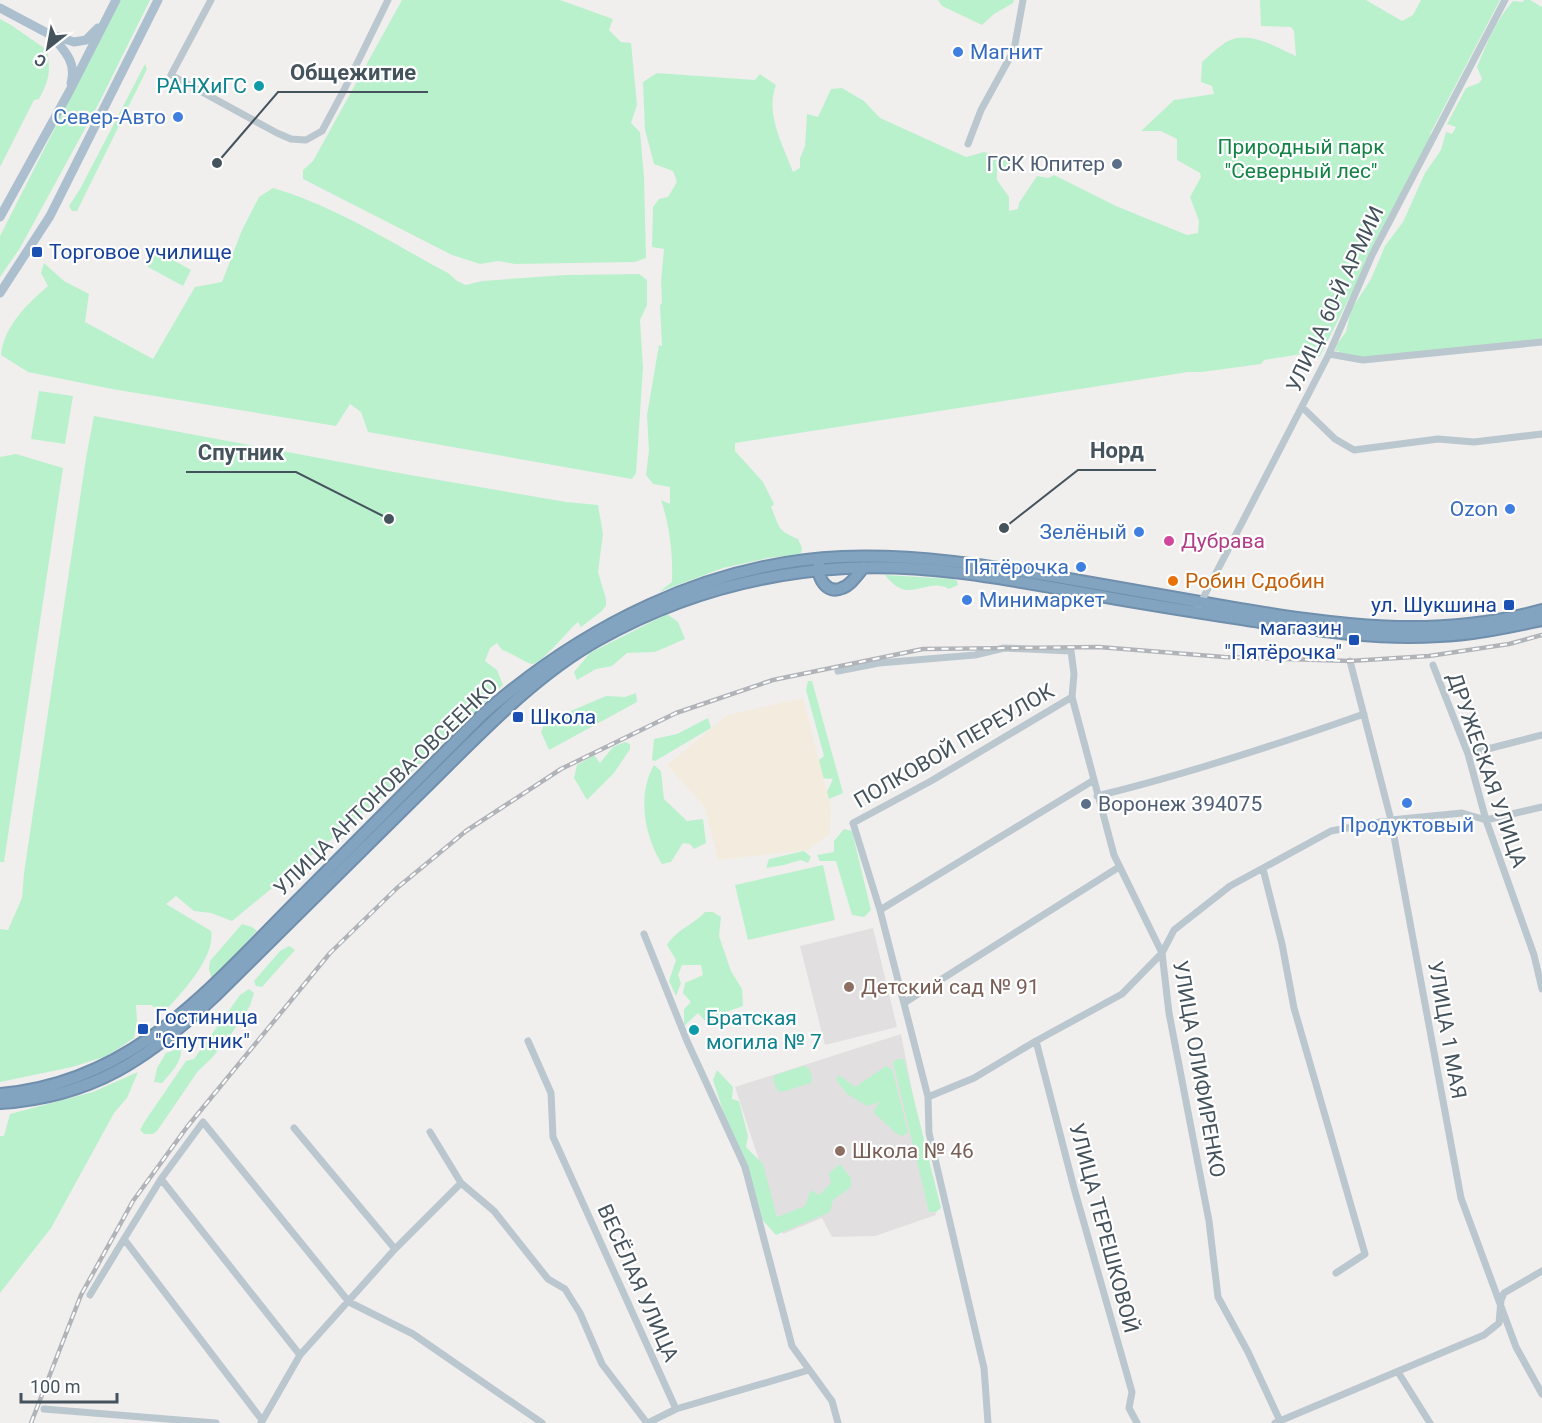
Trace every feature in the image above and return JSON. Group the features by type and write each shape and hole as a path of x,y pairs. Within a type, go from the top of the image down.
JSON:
{"highway":[{"name":"УЛИЦА АНТОНОВА-ОВСЕЕНКО","path":"0,1094 46,1087 88,1074 108,1065 158,1032 208,989 482,715 557,656 602,628 684,591 727,576 825,559 916,558 958,562 1341,634 1415,632 1484,622 1542,610"},
{"path":"825,559 820,562 818,570 824,584 837,590 846,586 864,567"},
{"name":"УЛИЦА АНТОНОВА-ОВСЕЕНКО","path":"0,1104 44,1098 90,1084 112,1074 165,1041 215,996 526,693 596,641 690,598 731,585 773,576 864,567 918,568 956,572 1198,607"},
{"name":"УЛИЦА АНТОНОВА-ОВСЕЕНКО","path":"1415,632 1441,636 1485,631 1542,620"}],"main road":[{"path":"0,217 69,92 116,0"},
{"path":"0,293 50,216 158,0"},
{"path":"0,8 49,34 74,42 86,40 95,33 107,17"},
{"path":"49,34 66,52 73,64 69,92"}],"street":[{"path":"211,0 171,75 277,133 291,139 306,140 322,131 388,0"},
{"path":"968,144 981,110 1014,50 1023,0"},
{"name":"УЛИЦА 60-Й АРМИИ","path":"1198,607 1329,354 1372,255 1505,0"},
{"path":"1329,354 1364,360 1542,342"},
{"path":"1302,407 1335,439 1354,450 1438,439 1474,442 1542,434"},
{"name":"УЛИЦА ОЛИФИРЕНКО","path":"838,671 879,663 975,655 1004,648 1071,651 1074,674 1072,697 1097,796 1119,867 1162,953 1169,1013 1209,1221 1218,1297 1248,1352 1278,1422"},
{"name":"УЛИЦА 1 МАЯ","path":"1350,662 1391,820 1461,1198 1516,1347 1542,1394"},
{"name":"ДРУЖЕСКАЯ УЛИЦА","path":"1433,665 1468,754 1486,820 1534,955 1542,988"},
{"name":"ПОЛКОВОЙ ПЕРЕУЛОК","path":"880,910 853,823 931,781 1072,697"},
{"path":"1097,796 1263,750 1364,714"},
{"path":"1468,754 1542,735"},
{"path":"988,1423 984,1368 929,1133 928,1097 880,910 1094,780"},
{"path":"928,1097 974,1078 1122,994 1162,953 1174,930 1230,886 1331,831 1391,820 1462,813 1486,820 1542,807"},
{"path":"904,1003 1119,867"},
{"path":"1263,869 1282,944 1294,1008 1365,1254 1336,1273"},
{"path":"644,934 687,1041 745,1167 792,1346 832,1401 838,1423"},
{"name":"ВЕСЁЛАЯ УЛИЦА","path":"528,1041 551,1093 553,1137 676,1409"},
{"name":"УЛИЦА ТЕРЕШКОВОЙ","path":"1036,1041 1074,1188 1132,1392 1128,1408 1137,1423"},
{"path":"90,1295 161,1179 203,1122 349,1302 413,1334 542,1423"},
{"path":"294,1128 395,1249"},
{"path":"430,1132 461,1183 494,1211 548,1280 565,1289 580,1313 602,1364 648,1423 676,1409 809,1370"},
{"path":"161,1179 300,1355"},
{"path":"124,1239 262,1421 300,1355 395,1249 461,1183"},
{"path":"1278,1422 1485,1335 1499,1323 1501,1300 1504,1293 1542,1271"},
{"path":"1398,1372 1430,1423"},
{"path":"44,1409 216,1423"}],"shaded area":[{"name":"Детский сад № 91","path":"873,928 897,1027 825,1045 800,946"},
{"name":"Школа № 46","path":"901,1034 936,1215 875,1236 832,1237 822,1218 783,1234 735,1087"}],"green space":[{"path":"120,0 150,0 99,103 20,248 0,277 0,236"},
{"path":"402,0 560,0 613,19 609,30 621,42 631,43 637,105 631,123 640,132 644,177 646,258 635,262 515,264 498,261 480,264 452,255 303,179 303,170 313,161"},
{"path":"938,0 1014,0 982,25 942,6"},
{"name":"Природный парк \"Северный лес\"","path":"1260,0 1366,0 1402,21 1413,15 1421,0 1500,0 1430,134 1320,356 1310,360 1302,354 1264,360 1261,364 1188,372 735,443 735,451 763,482 774,504 771,507 780,528 798,539 802,548 801,554 768,558 723,568 659,592 672,582 672,572 669,530 661,500 670,504 670,487 653,484 646,475 649,450 647,415 659,345 662,346 660,305 662,303 661,281 664,249 652,247 653,207 659,199 668,197 677,182 673,171 654,164 645,130 643,82 657,73 755,80 760,74 776,85 773,96 774,118 793,172 800,168 800,158 805,146 807,114 818,117 831,89 842,88 864,101 880,118 966,157 984,152 1012,161 1010,168 997,166 997,180 1009,197 1009,211 1018,209 1019,203 1037,176 1048,178 1054,175 1116,206 1187,235 1198,233 1199,221 1190,197 1201,177 1200,173 1177,160 1177,139 1161,131 1141,131 1174,100 1214,94 1212,86 1201,82 1202,62 1228,41 1236,38 1254,39 1296,56 1294,31 1291,27 1261,26"},
{"name":"Природный парк \"Северный лес\"","path":"1530,0 1542,7 1542,342 1363,360 1341,357 1339,351 1335,351 1346,332 1351,310 1371,279 1385,246 1403,222 1425,173 1441,150 1446,132 1452,134 1456,127 1447,124 1466,88 1479,83 1482,79 1477,67 1492,32 1513,1 1523,2"},
{"path":"0,19 47,50 49,70 39,99 34,100 0,167"},
{"path":"145,64 147,69 77,211 72,211 69,206"},
{"path":"273,188 341,215 466,285 482,281 565,275 639,274 647,280 647,305 640,320 643,368 636,473 632,479 368,432 361,412 350,404 336,426 112,389 28,372 1,355 3,344 18,316 48,286 41,273 44,263 64,281 89,294 85,322 153,359 195,287 222,282 242,230 259,197"},
{"path":"157,251 191,270 183,286 148,267"},
{"path":"39,391 73,396 65,444 31,439"},
{"path":"94,416 410,475 566,502 598,505 603,534 598,572 606,605 602,611 581,627 578,622 536,663 526,662 502,650 497,643 490,648 485,661 497,670 503,685 402,781 232,921 211,913 194,911 176,896 166,904 211,931 211,941 208,952 195,975 163,1013 151,1005 136,1005 137,1020 134,1038 107,1056 72,1067 0,1082 0,929 8,930 22,898"},
{"path":"16,454 63,468 4,862 0,862 0,457"},
{"path":"885,575 953,579 958,585 949,589 933,586 902,589"},
{"path":"667,614 678,622 685,639 655,652 627,653 612,666 596,669 577,680 574,672 590,653"},
{"path":"808,681 812,681 843,793 822,802 833,779 820,778 815,763 824,756 806,690"},
{"path":"636,693 637,702 549,750 541,732 545,722 606,696 625,697"},
{"path":"708,718 711,728 655,761 652,760 654,739 677,734"},
{"path":"625,742 630,744 630,749 614,773 587,800 574,778 577,765 594,755 600,763 613,747"},
{"path":"654,765 661,771 664,799 687,821 703,819 706,843 694,849 690,844 683,843 671,862 662,864 651,841 645,815 646,789"},
{"path":"844,829 852,831 871,910 864,917 852,915 836,861 820,861 817,855 834,852 834,841"},
{"path":"804,851 811,857 808,863 801,860 766,868 769,859"},
{"path":"823,865 835,920 748,940 735,885"},
{"path":"705,912 713,912 721,917 719,936 731,971 742,989 743,1006 723,1013 709,1025 698,1013 684,1026 684,1009 691,1002 683,993 685,983 703,975 701,965 682,965 678,975 681,983 676,996 669,981 676,960 667,945 675,935"},
{"path":"242,924 257,931 212,979 209,969 210,961"},
{"path":"289,946 295,950 262,987 256,986 254,981 280,951"},
{"path":"249,989 254,993 250,1006 232,1033 198,1071 157,1131 153,1134 144,1134 140,1130 145,1121 186,1061 194,1059 240,995"},
{"path":"181,1048 180,1058 172,1071 162,1083 154,1082 157,1068 166,1053"},
{"path":"904,1059 941,1208 936,1212 929,1212 893,1062"},
{"path":"803,1066 809,1068 811,1083 782,1092 777,1090 773,1079 775,1075"},
{"path":"886,1066 892,1069 908,1132 903,1136 897,1134 874,1113 880,1102 867,1106 847,1094 836,1080 839,1075 855,1087"},
{"path":"717,1070 733,1087 732,1099 739,1101 748,1136 746,1147 763,1164 777,1217 805,1206 811,1190 819,1195 831,1183 829,1173 840,1164 851,1178 851,1187 833,1200 830,1212 776,1235 756,1213 713,1080"},
{"path":"138,1072 127,1098 114,1113 51,1228 0,1293 0,1136 4,1136 10,1114 93,1092"}],"sand":[{"path":"803,698 831,807 830,834 808,850 718,860 704,806 667,765 727,715"}],"railway":[{"path":"31,1423 81,1295 133,1201 187,1127 330,953 397,888 466,831 561,769 676,713 773,680 923,649 1099,647 1224,657 1350,661 1429,656 1509,644 1542,635"}],"place":[{"name":"Магнит","path":"958,52"},
{"name":"РАНХиГС","path":"259,86"},
{"name":"Север-Авто","path":"178,117"},
{"name":"Общежитие","path":"217,163"},
{"name":"ГСК Юпитер","path":"1117,164"},
{"name":"Торговое училище","path":"37,252"},
{"name":"Ozon","path":"1510,509"},
{"name":"Спутник","path":"389,519"},
{"name":"Норд","path":"1004,528"},
{"name":"Зелёный","path":"1139,532"},
{"name":"Дубрава","path":"1169,541"},
{"name":"Пятёрочка","path":"1081,567"},
{"name":"Робин Сдобин","path":"1173,581"},
{"name":"Минимаркет","path":"967,600"},
{"name":"ул. Шукшина","path":"1509,605"},
{"name":"магазин \"Пятёрочка\"","path":"1354,640"},
{"name":"Школа","path":"518,717"},
{"name":"Продуктовый","path":"1407,803"},
{"name":"Воронеж 394075","path":"1086,804"},
{"name":"Детский сад № 91","path":"849,987"},
{"name":"Гостиница \"Спутник\"","path":"143,1029"},
{"name":"Братская могила № 7","path":"694,1030"},
{"name":"Школа № 46","path":"840,1151"}]}
